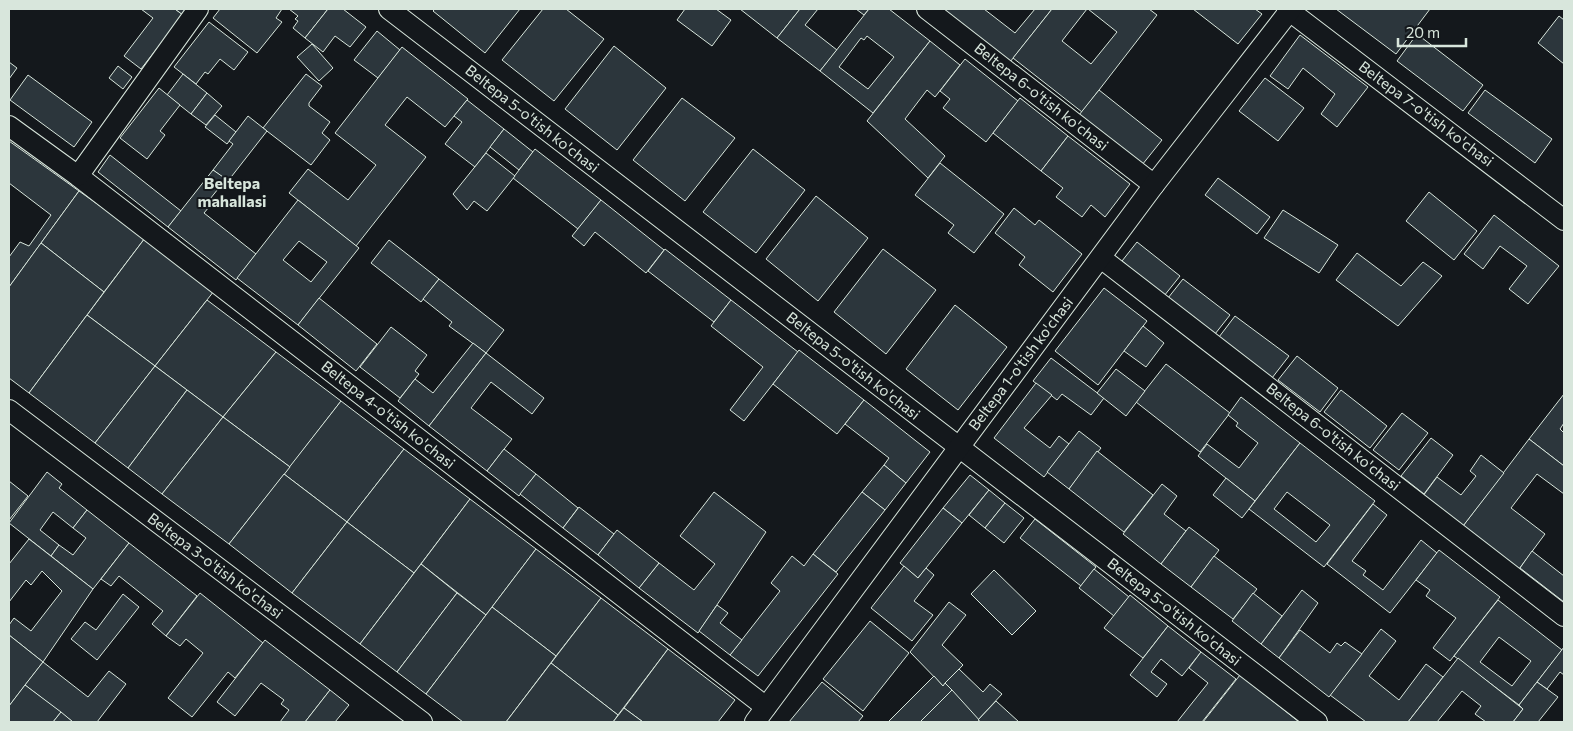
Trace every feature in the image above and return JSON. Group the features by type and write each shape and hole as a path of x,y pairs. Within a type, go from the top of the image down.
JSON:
{"street":[{"path":"78,176 198,9"},
{"name":"Beltepa 5-o'tish ko'chasi","path":"389,9 1317,722"},
{"name":"Beltepa 6-o'tish ko'chasi","path":"928,9 1154,185"},
{"name":"Beltepa 1-o'tish ko'chasi","path":"760,714 958,446 1289,9"},
{"name":"Beltepa 7-o'tish ko'chasi","path":"1289,9 1564,220"},
{"name":"Beltepa 4-o'tish ko'chasi","path":"9,126 78,176 760,714"},
{"name":"Beltepa 6-o'tish ko'chasi","path":"1101,258 1564,616"},
{"name":"Beltepa 3-o'tish ko'chasi","path":"9,410 422,722"}],"building":[{"path":"141,9 175,9 183,15 141,69 124,56 153,18"},
{"path":"175,9 187,9 183,15"},
{"path":"220,9 282,9 276,18 282,22 257,53 213,18"},
{"path":"289,9 328,9 305,38 293,28 298,21 295,19 298,16"},
{"path":"328,9 343,9 366,27 350,47 335,36 323,52 305,38"},
{"path":"435,9 520,9 485,53 433,11"},
{"path":"543,9 566,9 604,39 554,101 502,60"},
{"path":"685,9 716,9 731,20 712,46 677,20"},
{"path":"740,9 800,9 777,38"},
{"path":"800,9 818,9 805,25 837,50 820,71 777,38"},
{"path":"856,9 869,9 864,15"},
{"path":"869,9 889,9 930,41 873,113 820,71","holes":["867,36 894,57 868,89 839,67 861,38 864,40"]},
{"path":"943,9 984,9 1015,33 1035,9 1052,9 1010,62"},
{"path":"1052,9 1087,9 1062,41 1091,64 1117,32 1088,9 1149,9 1157,15 1082,112 1013,58"},
{"path":"1193,9 1255,9 1262,14 1238,44"},
{"path":"1336,9 1430,9 1396,54"},
{"path":"1559,16 1564,20 1564,64 1538,43"},
{"path":"209,22 248,52 234,70 220,59 208,74 205,72 196,84 174,67"},
{"path":"377,31 400,50 378,78 354,60"},
{"path":"1417,34 1483,85 1463,111 1397,61"},
{"path":"1300,35 1368,87 1337,127 1321,114 1335,94 1303,68 1288,89 1270,76"},
{"path":"930,41 960,65 935,97 927,90 905,119 945,156 928,178 867,121"},
{"path":"312,44 333,68 319,81 297,57"},
{"path":"614,46 666,88 617,150 565,109"},
{"path":"402,47 468,99 445,127 407,97 385,125 426,157 356,246 289,193 308,169 348,200 376,165 335,133"},
{"path":"965,59 1018,101 986,142 943,108 950,99 940,91"},
{"path":"9,62 17,68 9,79"},
{"path":"118,66 132,77 123,89 109,78"},
{"path":"183,74 207,93 191,114 167,95"},
{"path":"306,74 322,86 309,103 309,106 330,122 322,133 330,140 311,165 263,128"},
{"path":"28,75 92,122 74,147 10,100"},
{"path":"1265,78 1304,108 1278,141 1239,111"},
{"path":"159,88 180,105 160,131 165,135 147,159 120,138"},
{"path":"1099,90 1162,140 1142,165 1079,115"},
{"path":"1485,90 1552,139 1535,163 1468,113"},
{"path":"207,93 222,106 206,125 191,114"},
{"path":"682,98 735,138 685,201 633,160"},
{"path":"1020,98 1068,136 1041,171 993,133"},
{"path":"467,100 504,129 475,167 445,144 462,122 454,116"},
{"path":"215,115 236,132 227,144 205,127"},
{"path":"248,116 267,131 228,181 213,170 233,144 229,141"},
{"path":"504,129 533,152 519,170 490,147"},
{"path":"1068,136 1130,184 1105,217 1091,205 1082,217 1056,197 1063,188 1041,171"},
{"path":"9,141 79,191 9,287 9,257 20,242 29,246 51,215 9,183"},
{"path":"535,149 601,200 578,229 513,178"},
{"path":"753,149 805,190 756,253 703,212"},
{"path":"486,153 515,176 487,211 474,201 467,210 453,194"},
{"path":"110,155 181,211 168,227 98,172"},
{"path":"940,163 1004,214 974,253 948,233 954,225 915,195"},
{"path":"213,170 226,179 210,199 214,201 204,213 256,254 236,280 168,227"},
{"path":"1218,178 1270,217 1257,234 1205,195"},
{"path":"79,191 145,238 104,292 41,243"},
{"path":"1429,192 1477,231 1454,260 1406,221"},
{"path":"816,196 868,238 818,301 766,259"},
{"path":"298,200 359,248 298,325 237,278","holes":["299,241 327,262 311,282 283,260"]},
{"path":"601,200 664,250 646,273 595,232 584,246 572,236"},
{"path":"1014,208 1035,225 1039,220 1082,254 1053,292 1019,265 1025,257 995,233"},
{"path":"1283,210 1338,245 1319,273 1264,238"},
{"path":"1494,215 1559,266 1528,304 1509,289 1527,266 1500,246 1483,269 1464,254"},
{"path":"145,238 214,291 155,366 87,315"},
{"path":"389,240 439,279 421,302 371,263"},
{"path":"1137,242 1180,276 1164,296 1122,261"},
{"path":"41,243 104,292 29,393 9,378 9,287"},
{"path":"665,249 731,300 714,322 648,271"},
{"path":"883,249 936,290 886,354 834,312"},
{"path":"1357,253 1401,286 1423,262 1442,276 1398,326 1336,280"},
{"path":"439,279 504,330 486,353 449,326 452,322 423,299"},
{"path":"1183,279 1230,315 1215,334 1168,298"},
{"path":"1104,288 1147,321 1098,385 1055,351"},
{"path":"319,298 377,344 356,371 298,325"},
{"path":"207,300 276,352 223,417 155,366"},
{"path":"731,300 798,352 744,421 730,410 763,367 711,326"},
{"path":"955,305 1007,347 958,410 906,369"},
{"path":"87,315 155,366 95,443 29,393"},
{"path":"1235,316 1289,356 1272,378 1219,337"},
{"path":"1143,326 1164,343 1146,367 1124,351"},
{"path":"391,327 427,355 415,371 419,374 400,398 360,367"},
{"path":"473,343 486,353 429,426 398,401 415,379 433,393"},
{"path":"799,350 864,400 837,434 773,384"},
{"path":"276,352 341,401 290,467 223,417"},
{"path":"486,353 544,398 532,414 491,382 471,408 512,439 487,471 429,426"},
{"path":"1297,356 1338,388 1320,412 1278,380"},
{"path":"1051,358 1104,398 1091,415 1062,394 1057,400 1033,381"},
{"path":"1166,364 1230,413 1200,452 1136,402"},
{"path":"155,366 187,390 128,468 95,443"},
{"path":"1116,369 1145,391 1126,416 1097,393"},
{"path":"1036,383 1052,395 1024,428 1050,448 1059,436 1069,444 1044,477 994,438"},
{"path":"187,390 223,417 162,494 128,468"},
{"path":"1341,390 1387,426 1370,448 1324,412"},
{"path":"1564,394 1564,423 1560,429 1564,433 1564,466 1529,439"},
{"path":"1241,397 1300,443 1255,501 1198,456 1207,444 1239,468 1258,443 1236,426 1238,423 1228,415"},
{"path":"864,400 930,452 906,483 884,465 889,458 845,424"},
{"path":"341,401 404,449 347,522 284,474"},
{"path":"1402,413 1428,433 1399,470 1373,450"},
{"path":"223,417 290,467 229,544 162,494"},
{"path":"1079,431 1101,448 1069,489 1047,472"},
{"path":"1431,438 1453,455 1424,494 1401,476"},
{"path":"1529,439 1564,466 1564,494 1537,474 1511,508 1545,534 1519,569 1463,526"},
{"path":"1300,443 1375,501 1324,567 1249,509","holes":["1287,492 1330,525 1316,542 1274,509"]},
{"path":"404,449 470,499 414,573 347,522"},
{"path":"504,449 536,474 519,496 487,471"},
{"path":"1097,451 1153,495 1124,532 1069,489"},
{"path":"1481,455 1504,473 1463,526 1423,496 1437,477 1461,495 1476,476 1470,471"},
{"path":"884,465 906,483 885,510 862,492"},
{"path":"47,472 62,484 59,488 87,510 73,528 53,512 40,530 59,545 51,556 9,523"},
{"path":"284,474 347,522 292,593 229,544"},
{"path":"536,474 578,508 563,528 520,494"},
{"path":"970,475 989,490 962,523 943,508"},
{"path":"1226,478 1255,501 1242,518 1213,495"},
{"path":"9,481 28,496 9,520"},
{"path":"1162,484 1177,496 1164,514 1186,531 1161,564 1123,534"},
{"path":"989,490 1005,503 985,528 969,515"},
{"path":"714,492 766,532 698,633 639,588 659,563 694,590 715,564 680,536"},
{"path":"862,492 885,510 836,572 813,554"},
{"path":"470,499 536,549 486,615 421,564"},
{"path":"1005,503 1024,518 1004,543 985,528"},
{"path":"1373,504 1387,515 1352,561 1366,571 1363,575 1383,590 1421,540 1437,553 1390,613 1327,564"},
{"path":"579,507 614,534 598,555 563,528"},
{"path":"943,508 962,523 918,578 900,563"},
{"path":"87,510 129,543 93,589 51,556 59,545 73,555 86,538 73,528"},
{"path":"1035,519 1096,567 1081,586 1020,538"},
{"path":"347,522 414,573 360,644 292,593"},
{"path":"1189,527 1219,550 1191,587 1161,564"},
{"path":"617,530 659,563 639,588 598,555"},
{"path":"29,539 93,589 43,662 9,635 9,625 14,618 31,631 62,591 42,571 31,585 26,580 9,602 9,564"},
{"path":"129,543 197,596 166,636 152,624 163,611 119,576 111,586 101,579"},
{"path":"536,549 601,598 556,656 492,607"},
{"path":"1439,550 1500,597 1450,661 1433,648 1456,618 1426,596 1430,590 1416,580"},
{"path":"1532,551 1564,576 1564,602 1520,568"},
{"path":"813,554 838,574 758,676 730,655 780,591 771,583 792,556 804,566"},
{"path":"1214,556 1257,589 1233,619 1191,587"},
{"path":"421,564 457,593 397,672 360,644"},
{"path":"904,566 918,578 926,568 934,575 914,601 933,615 912,641 871,608"},
{"path":"1094,569 1129,597 1114,616 1079,588"},
{"path":"994,570 1036,611 1012,635 971,594"},
{"path":"1302,590 1318,603 1279,658 1261,644"},
{"path":"200,593 263,643 235,678 228,672 192,717 168,698 203,653 186,639 180,646 166,636"},
{"path":"457,593 486,615 426,694 397,672"},
{"path":"1253,593 1282,616 1261,644 1232,621"},
{"path":"123,594 139,607 97,660 71,639 85,622 96,630"},
{"path":"1130,595 1168,626 1143,658 1104,628"},
{"path":"601,598 668,649 618,715 551,663"},
{"path":"1498,600 1562,650 1519,705 1454,656","holes":["1499,637 1531,661 1512,686 1480,662"]},
{"path":"949,602 966,615 942,645 963,665 943,686 910,652"},
{"path":"717,605 728,613 720,623 742,640 730,655 699,631"},
{"path":"492,607 556,656 506,722 463,722 426,694"},
{"path":"870,621 909,653 863,711 823,679"},
{"path":"1168,626 1201,652 1182,676 1161,659 1151,672 1167,684 1157,697 1130,675"},
{"path":"1381,629 1396,641 1369,676 1399,700 1426,664 1443,677 1408,722 1366,722 1330,695"},
{"path":"1300,630 1330,653 1337,643 1341,646 1345,642 1362,654 1329,697 1279,658"},
{"path":"9,635 43,662 9,706"},
{"path":"265,640 330,690 305,722 280,722 289,710 281,704 284,700 261,683 235,716 217,702"},
{"path":"1564,647 1564,675 1560,672 1547,689 1537,682"},
{"path":"668,649 735,700 718,722 643,722 624,708"},
{"path":"1201,652 1236,679 1202,722 1177,722 1208,683 1189,668"},
{"path":"1458,658 1523,709 1513,722 1486,722 1475,714 1481,706 1462,691 1437,722 1408,722"},
{"path":"43,662 88,697 109,671 126,684 97,722 73,722 25,685"},
{"path":"551,663 618,715 613,722 506,722"},
{"path":"959,669 983,692 990,684 1002,694 978,720 945,683"},
{"path":"1240,675 1299,722 1203,722"},
{"path":"934,676 943,686 945,683 952,690 920,722 888,722"},
{"path":"822,682 863,716 858,722 789,722"},
{"path":"1537,682 1558,697 1538,722 1513,722 1523,709 1519,705"},
{"path":"25,685 61,712 53,722 9,722 9,706"},
{"path":"330,690 349,705 335,722 305,722"},
{"path":"952,690 981,722 920,722"},
{"path":"996,701 1019,722 981,722 978,720"},
{"path":"624,708 643,722 613,722"},
{"path":"61,712 73,722 53,722"}],"district":[{"name":"Beltepa mahallasi","path":"232,192"}]}
